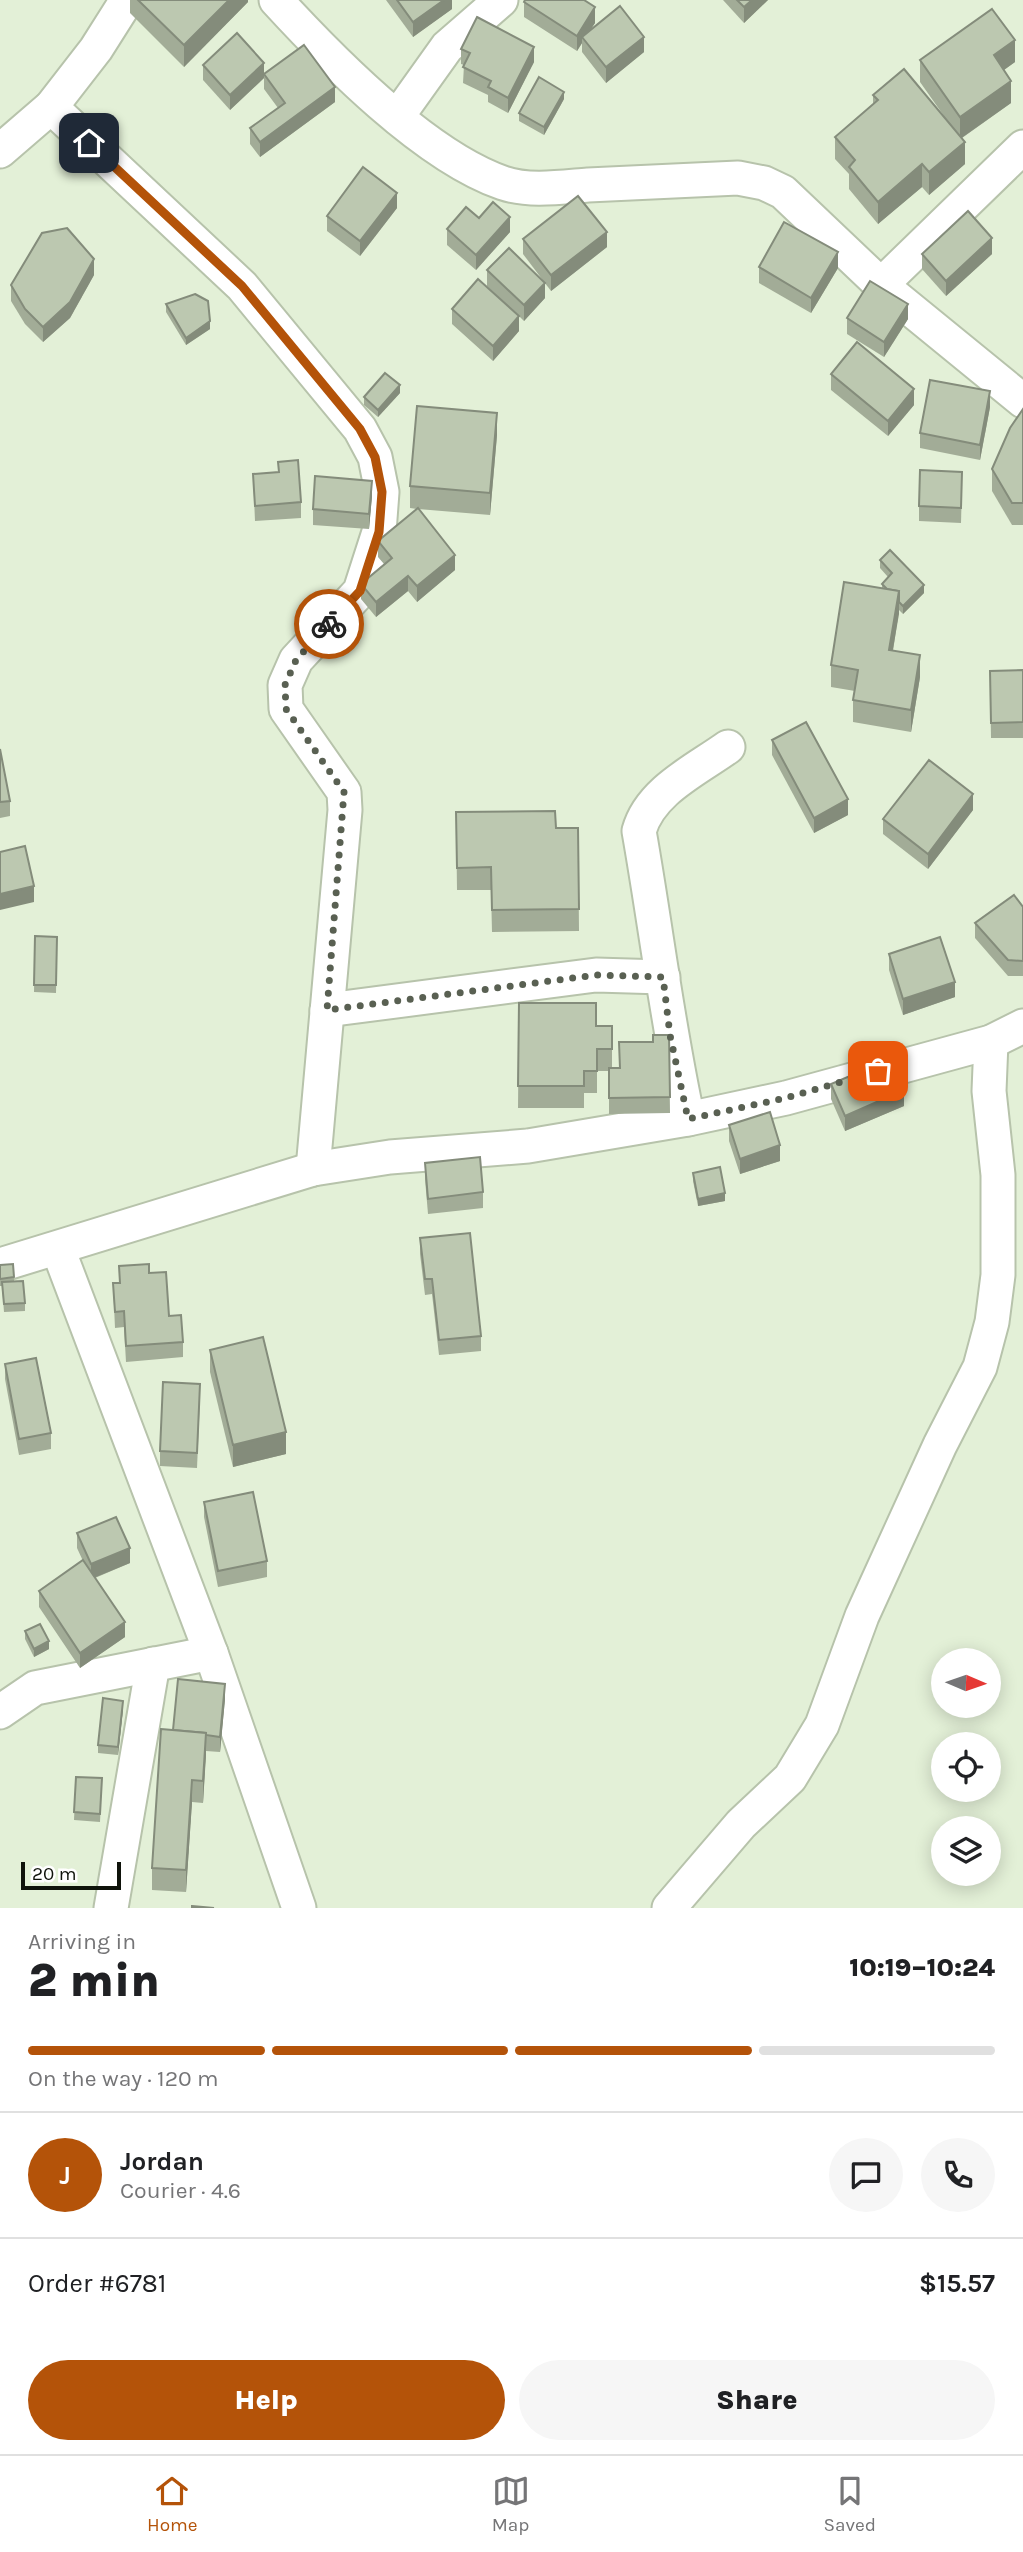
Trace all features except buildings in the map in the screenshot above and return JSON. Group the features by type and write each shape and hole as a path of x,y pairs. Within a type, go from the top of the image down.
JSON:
{"street":[{"path":"0,151 51,107 96,49 127,0"},
{"path":"276,0 330,56 397,117 459,162 505,184 542,188 738,178 764,183 783,192 881,285 1023,401"},
{"path":"397,117 447,47 501,0"},
{"path":"51,107 242,286 360,429 375,457 382,492 379,532 360,591 296,660 285,685 286,709 344,792 313,1169"},
{"path":"881,285 1023,147"},
{"path":"688,1119 670,1035 639,831 644,814 656,799 728,747"},
{"path":"327,1010 596,975 663,977"},
{"path":"0,1265 313,1169 390,1157 528,1146 688,1119 786,1098 991,1042 1023,1026"},
{"path":"669,1908 741,1824 790,1778 822,1725 862,1616 940,1445 980,1367 992,1322 998,1275 998,1175 989,1091 991,1042"},
{"path":"58,1249 211,1653 299,1908"},
{"path":"0,1712 35,1688 211,1653"},
{"path":"111,1908 153,1664"}],"way so far":[{"path":"329,624 296,660 285,685 286,709 344,792 345,810 327,1010 493,991 596,975 663,977 670,1035 688,1119 786,1098 878,1071"}],"route":[{"path":"89,143 242,286 360,429 375,457 382,492 379,532 360,591 329,624"}]}
